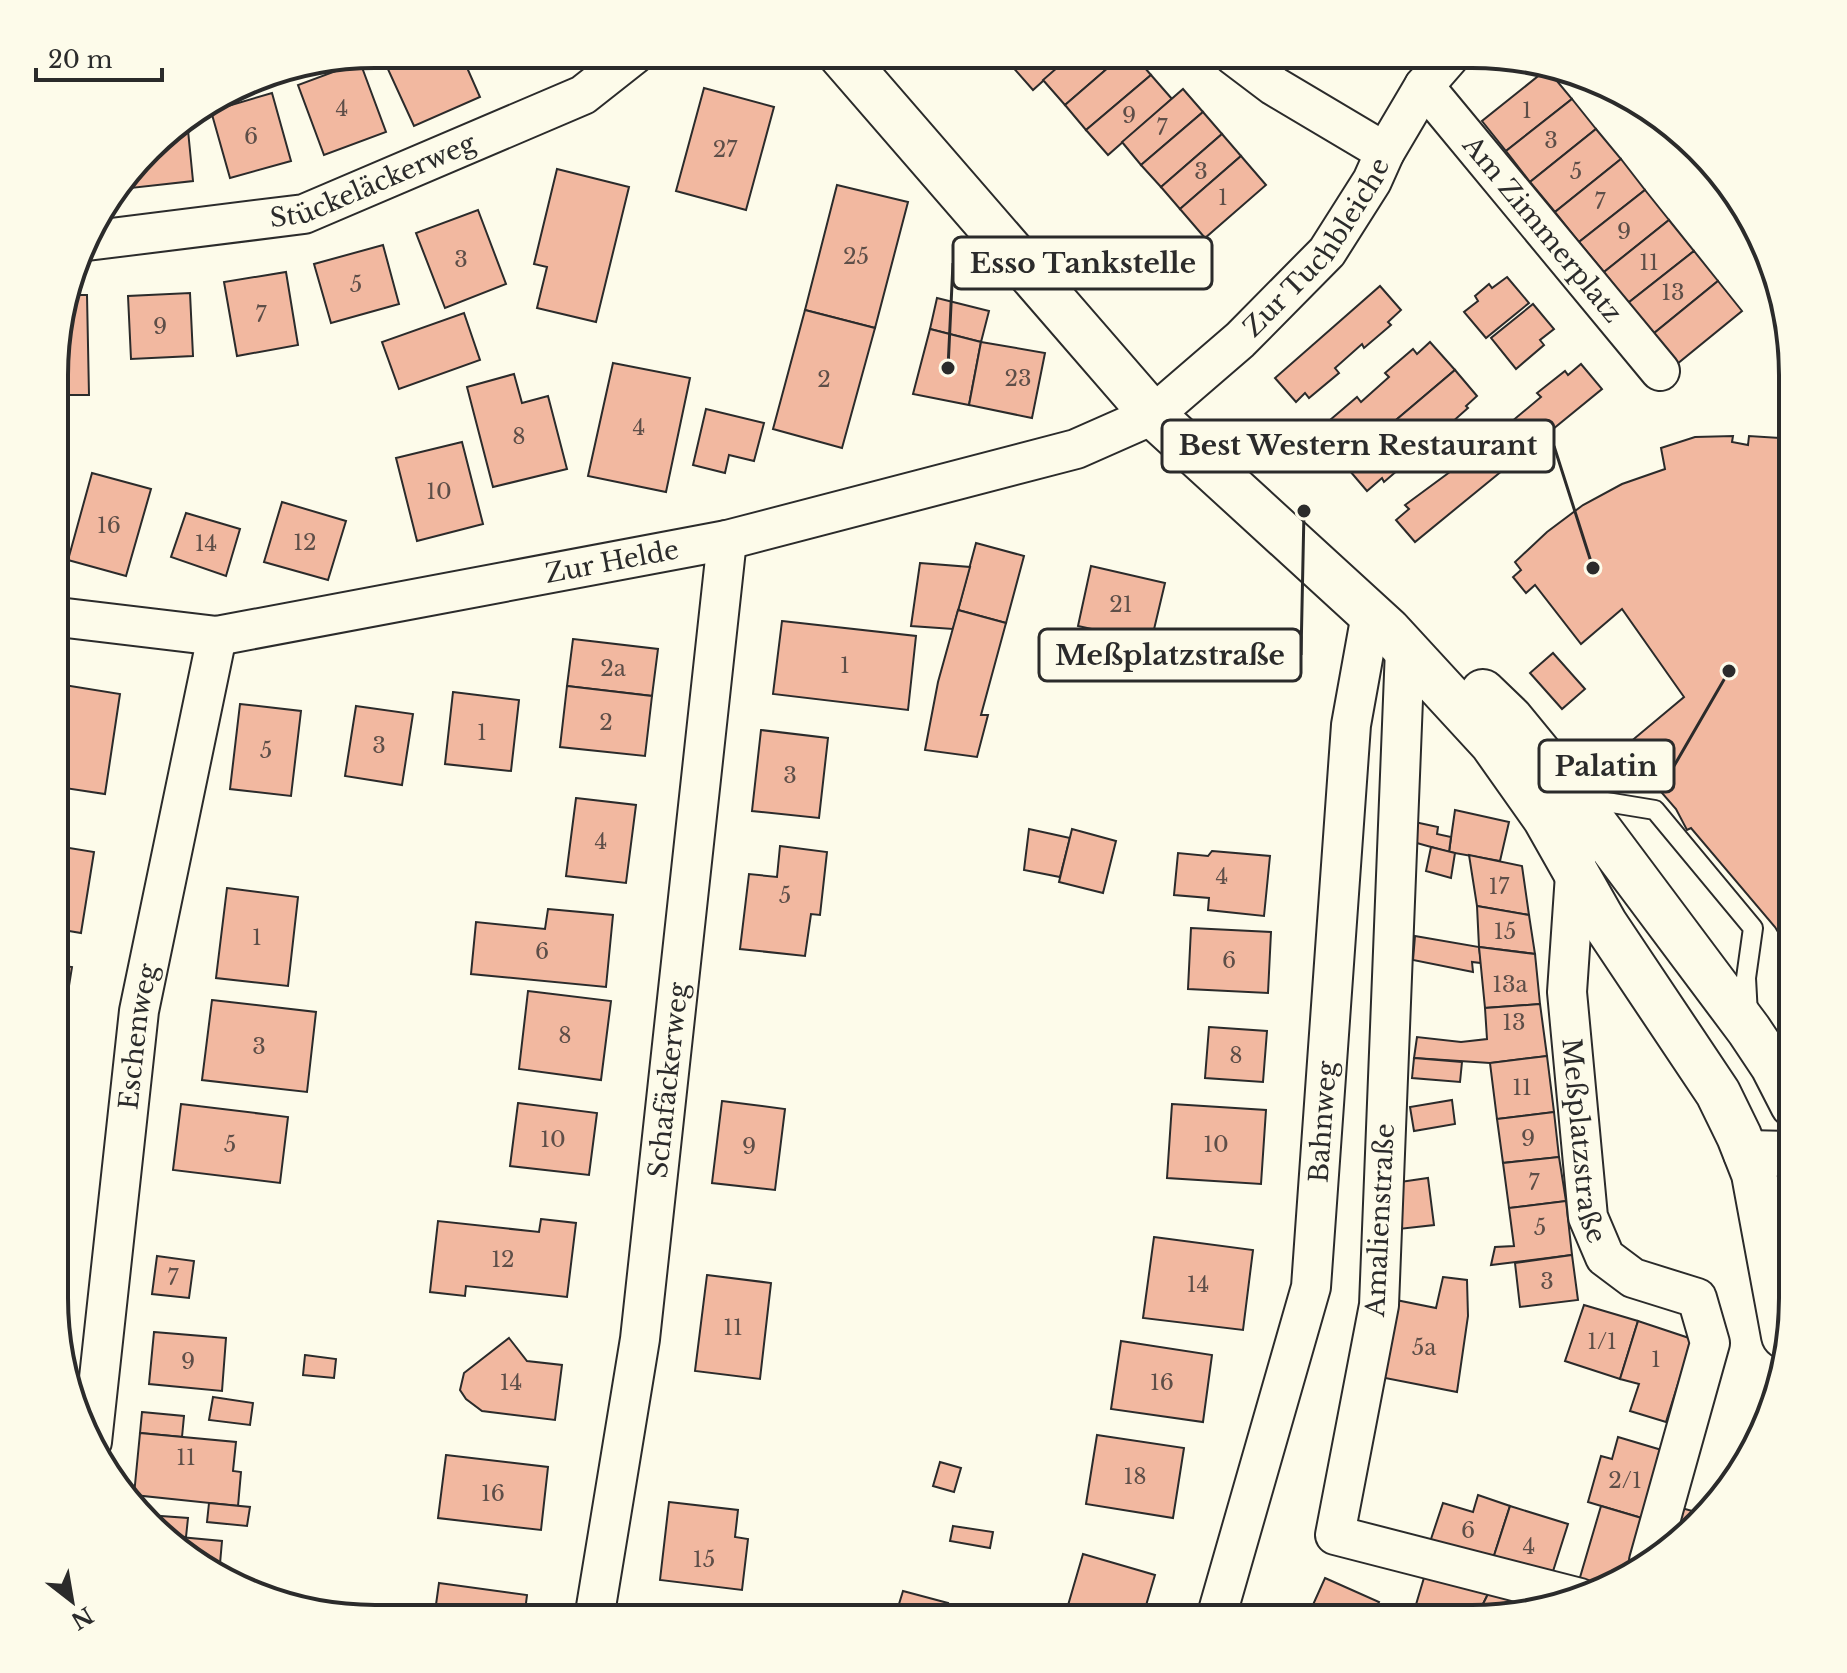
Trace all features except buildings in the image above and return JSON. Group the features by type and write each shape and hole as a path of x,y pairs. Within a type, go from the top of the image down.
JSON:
{"main road":[{"name":"Meßplatzstraße","path":"852,68 1153,415 1388,631 1492,743 1545,818 1605,924 1718,1093 1754,1174 1779,1307"},
{"name":"Meßplatzstraße","path":"1388,631 1442,654 1510,718 1574,796 1749,1030 1779,1078"},
{"path":"1746,1153 1779,1126"},
{"path":"1746,1153 1779,1154"}],"street":[{"name":"Stückeläckerweg","path":"100,239 304,214 583,95 617,68"},
{"path":"1250,68 1274,86 1385,152"},
{"name":"Zur Tuchbleiche","path":"1153,415 1240,340 1327,252 1372,181 1385,152 1424,86 1440,68"},
{"name":"Am Zimmerplatz","path":"1424,86 1660,371"},
{"name":"Zur Helde","path":"68,618 217,636 727,540 1076,449 1153,415"},
{"name":"Schafäckerweg","path":"596,1605 640,1339 727,540"},
{"name":"Amalienstraße","path":"1388,631 1379,1305 1335,1535 1559,1593"},
{"name":"Bahnweg","path":"1220,1605 1311,1287 1351,725 1388,631"},
{"name":"Eschenweg","path":"94,1422 139,1011 217,636"},
{"name":"Meßplatzstraße","path":"1574,796 1576,873 1567,992 1588,1217 1605,1257 1633,1278 1697,1298 1710,1343 1654,1545"},
{"path":"1576,873 1651,900"}],"lane":[{"path":"1574,796 1655,810 1753,928 1746,978 1749,1030"}],"place":[{"name":"Esso Tankstelle","path":"948,368"},
{"name":"Meßplatzstraße","path":"1304,511"},
{"name":"Best Western Restaurant","path":"1593,568"},
{"name":"Palatin","path":"1729,671"}]}
